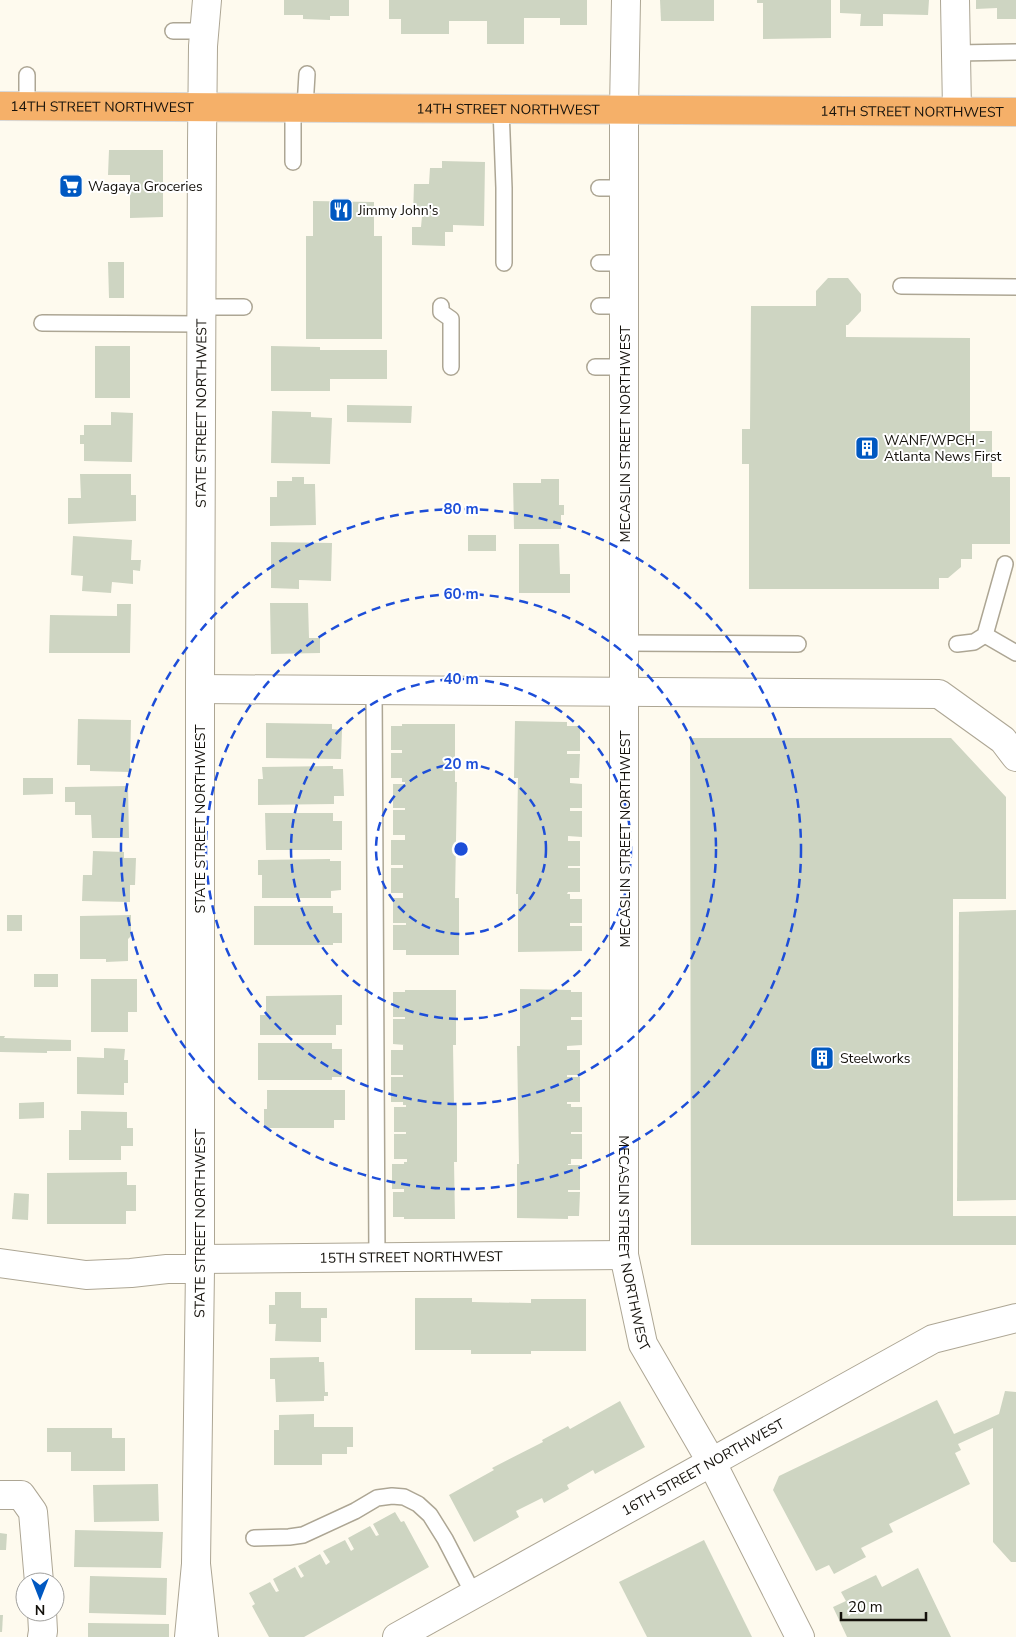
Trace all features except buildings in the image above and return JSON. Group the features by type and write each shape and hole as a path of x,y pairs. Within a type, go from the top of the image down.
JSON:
{"main road":[{"name":"14TH STREET NORTHWEST","path":"0,106 957,110 1016,112"}],"street":[{"name":"STATE STREET NORTHWEST","path":"189,1637 196,1564 200,1264 203,107 207,0"},
{"name":"MECASLIN STREET NORTHWEST","path":"626,0 624,109 611,188 612,306 624,367 624,1255 643,1344 712,1463 800,1637"},
{"path":"955,0 957,110"},
{"path":"200,688 938,694 1003,740 1016,757"},
{"name":"15TH STREET NORTHWEST","path":"0,1263 86,1275 131,1273 200,1264 377,1258 624,1255"},
{"name":"16TH STREET NORTHWEST","path":"397,1637 933,1339 1016,1318"},
{"path":"0,1495 21,1495 33,1512 38,1572"},
{"path":"196,1564 204,1637"},
{"path":"42,1637 44,1631 43,1622"}],"lane":[{"path":"173,31 205,31"},
{"path":"956,52 1016,52"},
{"path":"294,162 299,107 307,74"},
{"path":"27,75 27,106"},
{"path":"501,108 504,262"},
{"path":"901,286 1016,287"},
{"path":"441,306 441,312 451,319 451,367"},
{"path":"42,323 202,315 244,307"},
{"path":"595,367 624,367"},
{"path":"957,644 974,642 985,635 1005,564"},
{"path":"985,635 1016,653"},
{"path":"625,643 798,644"},
{"path":"374,690 377,1258"},
{"path":"254,1538 289,1537 303,1534 355,1511 377,1498 404,1497 418,1504 430,1515 445,1539 474,1595"}],"place":[{"name":"Wagaya Groceries","path":"71,186"},
{"name":"Jimmy John's","path":"341,210"},
{"name":"WANF/WPCH - Atlanta News First","path":"867,448"},
{"name":"Steelworks","path":"822,1058"}]}
